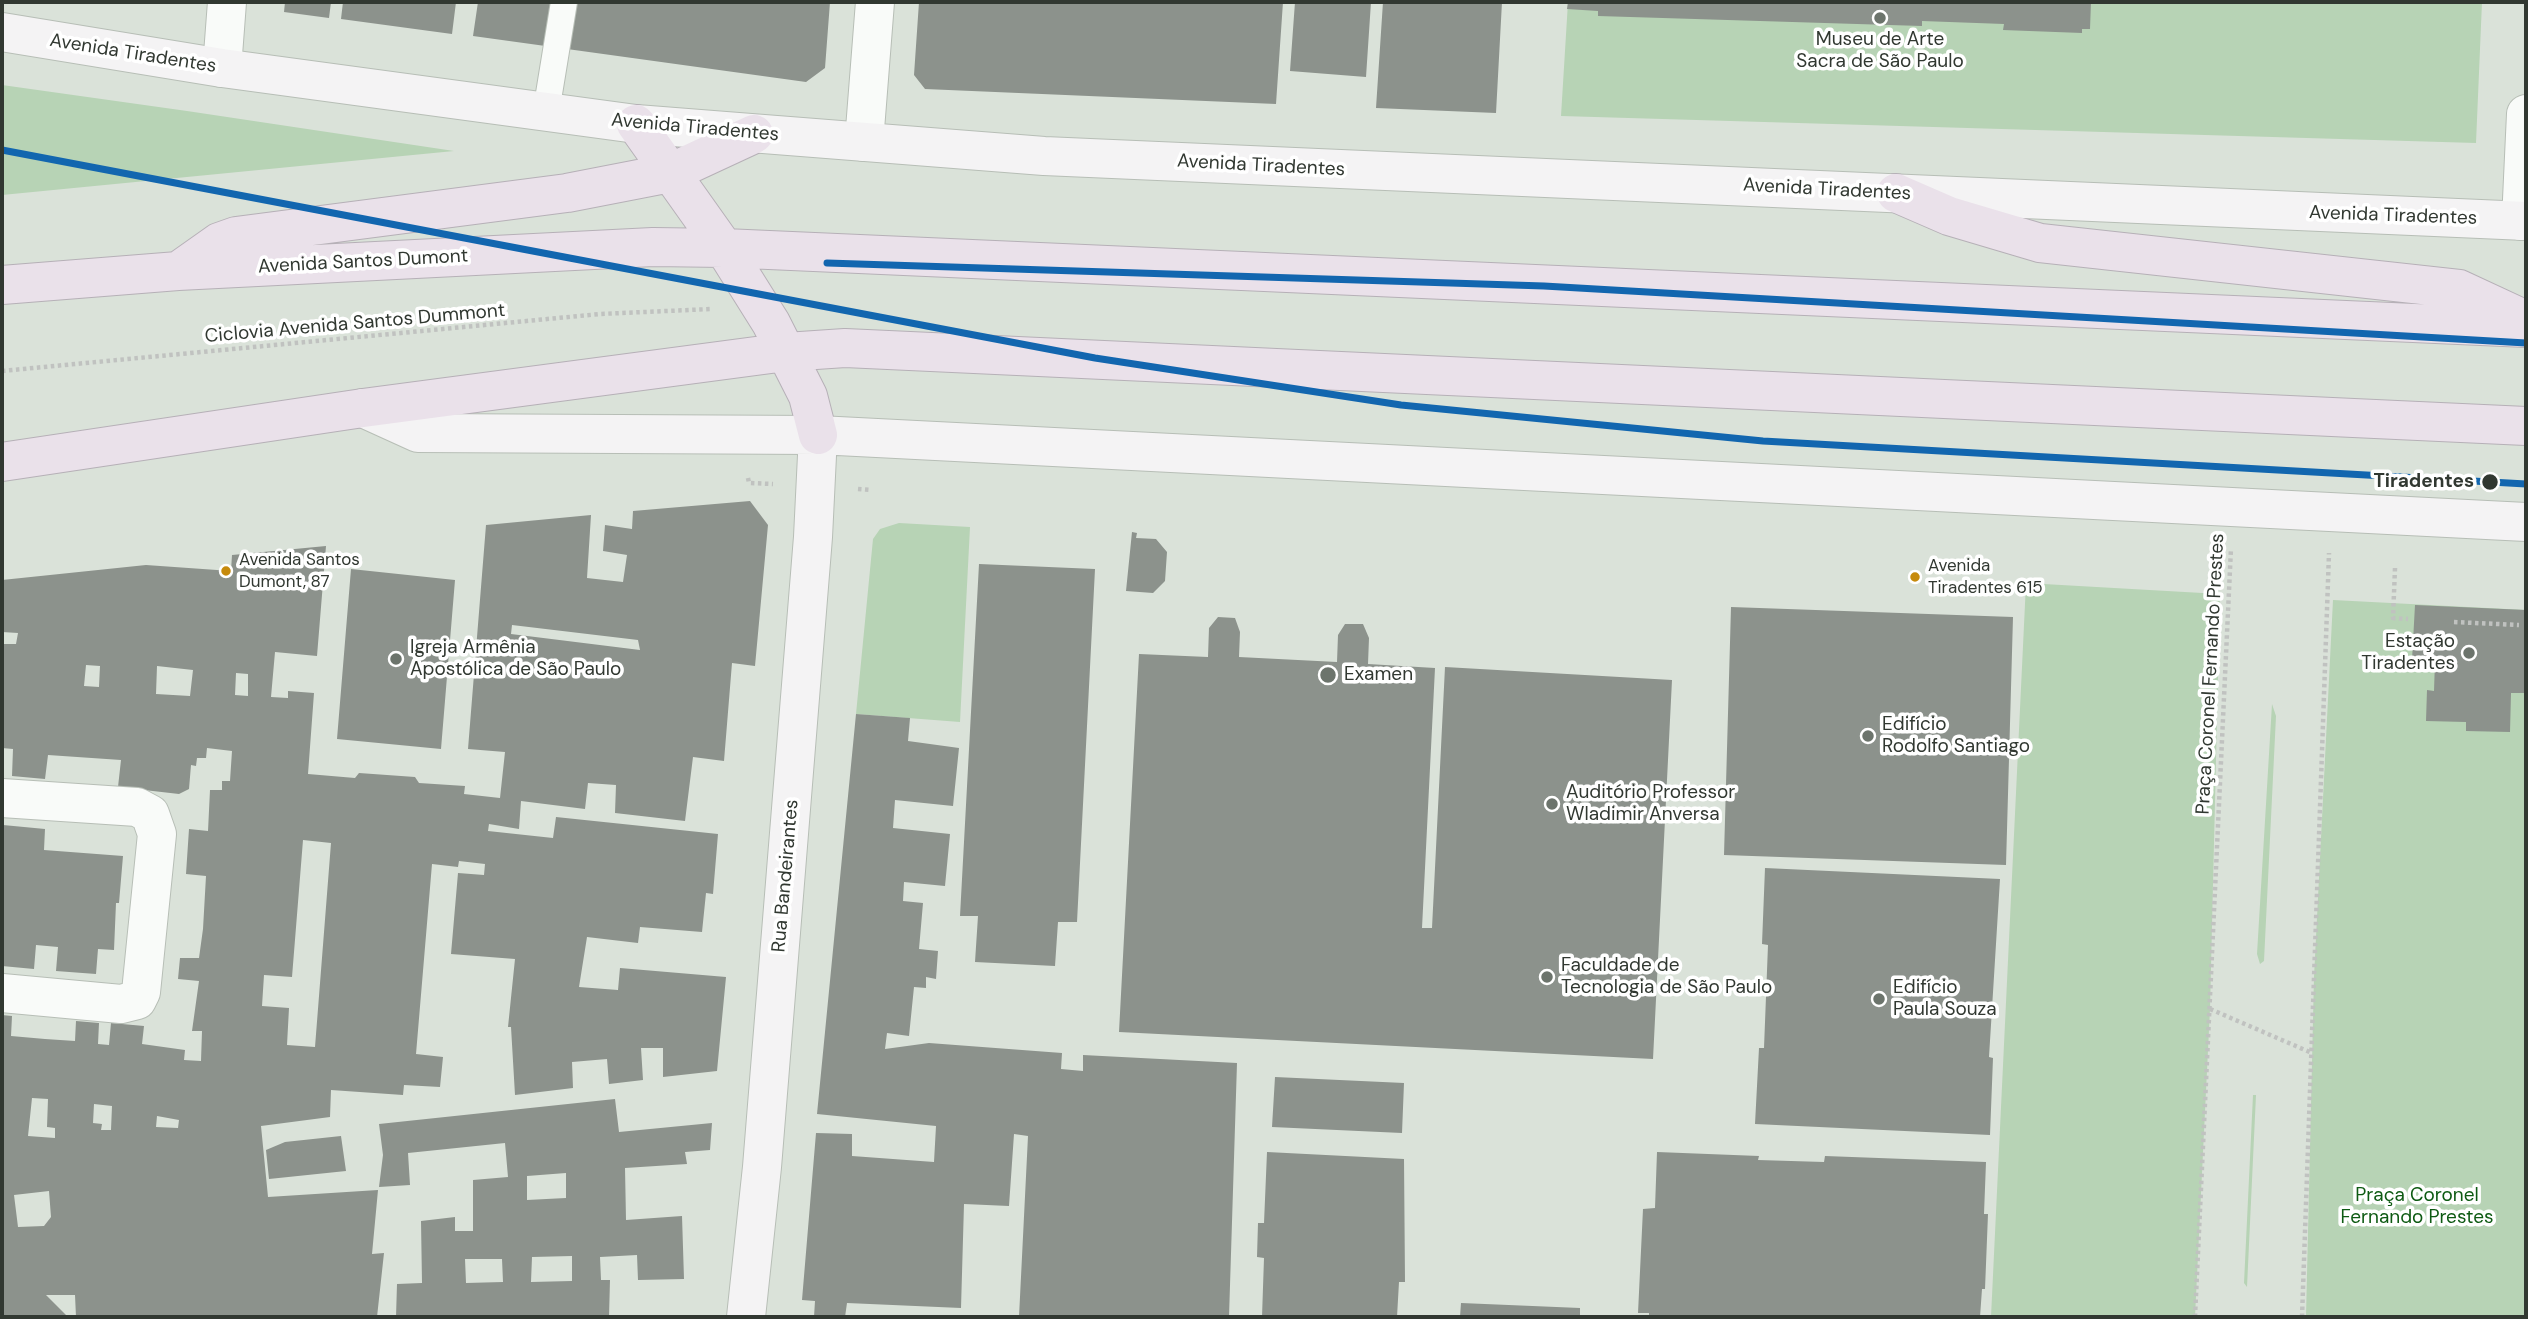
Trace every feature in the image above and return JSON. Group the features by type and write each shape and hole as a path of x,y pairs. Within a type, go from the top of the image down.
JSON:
{"highway":[{"path":"636,124 724,248 786,352 808,396 818,435"},
{"path":"178,271 219,242 236,236 567,192 670,173 754,134"},
{"path":"1896,193 1950,216 2040,243 2459,289 2526,320"},
{"name":"Avenida Santos Dumont","path":"2,285 178,271 653,247 724,248"},
{"path":"724,248 2526,328"},
{"path":"2,463 363,408 786,352 845,348 2526,426"}],"main road":[{"name":"Avenida Tiradentes","path":"2,32 222,68 546,112 636,124 754,134 1089,158 2523,221"},
{"path":"363,408 418,433 818,435 2526,522"},
{"name":"Rua Bandeirantes","path":"746,1317 764,1139 813,537 818,435"}],"street":[{"path":"222,68 228,2"},
{"path":"864,142 875,2"},
{"path":"2523,221 2526,114"},
{"path":"2,798 138,807 150,814 157,834 141,992 137,1000 121,1004 2,993"}],"lane":[{"path":"546,112 564,2"}],"path":[{"name":"Ciclovia Avenida Santos Dummont","path":"2,371 600,314 710,308"},
{"name":"Praça Coronel Fernando Prestes","path":"2195,1317 2232,509"},
{"path":"2302,1317 2331,514"},
{"path":"2395,568 2393,618 2408,619"},
{"path":"2455,622 2519,625"},
{"path":"2210,1009 2312,1053"}],"green space":[{"path":"1568,2 2482,2 2476,143 1561,116"},
{"path":"2,85 187,111 454,151 2,195"},
{"path":"899,523 970,527 960,722 856,714 873,539 880,529"},
{"path":"2026,583 2220,594 2210,1009 2195,1317 1991,1317"},
{"name":"Praça Coronel Fernando Prestes","path":"2333,600 2526,610 2526,1317 2306,1317 2314,977"},
{"path":"2272,704 2276,716 2264,961 2260,964 2257,954"},
{"path":"2253,1095 2256,1095 2247,1287 2244,1283"}],"building":[{"path":"285,2 331,2 329,18 284,12"},
{"path":"343,2 456,2 452,34 341,19"},
{"path":"478,2 830,2 825,68 806,82 473,36"},
{"path":"919,2 1283,2 1276,104 925,89 914,75"},
{"path":"1295,2 1371,2 1366,77 1290,71"},
{"path":"1383,2 1502,2 1496,113 1376,108"},
{"name":"Museu de Arte Sacra de São Paulo","path":"1568,2 2091,2 2090,29 2082,29 2082,33 2003,30 2004,24 1922,21 1922,26 1598,16 1598,11 1567,9"},
{"path":"750,501 768,525 755,666 732,663 724,761 693,757 685,821 615,813 616,785 588,783 585,809 521,801 519,829 489,824 488,831 553,838 556,817 718,834 713,894 706,893 702,932 640,927 638,943 587,937 579,987 618,990 620,968 726,977 717,1071 663,1077 663,1048 641,1048 643,1080 609,1084 607,1059 572,1062 573,1088 515,1095 511,1027 508,1027 515,959 451,954 458,873 484,875 485,864 459,861 458,867 432,864 416,1054 443,1057 440,1087 404,1085 403,1095 331,1090 330,1117 261,1126 268,1197 378,1190 372,1254 384,1253 377,1317 76,1317 75,1295 46,1295 68,1317 2,1317 2,1015 12,1016 11,1036 45,1039 75,1041 76,1021 99,1023 98,1044 109,1045 111,1023 144,1026 142,1044 185,1050 184,1060 201,1061 202,1031 192,1031 199,981 178,979 180,958 199,958 203,929 206,876 186,874 189,829 208,831 210,790 222,790 222,781 230,781 232,751 207,748 206,758 197,758 196,766 191,765 189,789 179,794 118,787 121,760 48,755 45,779 12,776 13,749 2,748 2,644 16,644 18,633 2,632 2,580 146,565 231,571 232,555 326,546 317,656 275,652 271,697 288,698 288,691 314,693 308,774 355,778 359,773 415,777 419,783 465,786 464,794 500,798 505,752 468,749 486,525 591,515 587,578 623,582 627,555 603,551 605,525 632,529 633,511","holes":["512,625 638,640 640,650 511,634","86,665 100,666 99,687 84,686","157,666 193,670 190,696 156,694","236,673 248,674 248,696 235,695","303,840 331,843 315,1047 287,1045 289,1008 262,1006 264,975 292,977","32,1098 48,1099 47,1127 55,1128 55,1138 28,1136","94,1104 112,1106 111,1130 101,1130 102,1124 93,1123","157,1116 179,1120 178,1128 156,1127","49,1191 51,1217 44,1226 18,1227 14,1195"]},
{"path":"1132,532 1137,533 1136,538 1156,539 1167,552 1165,581 1153,593 1126,591"},
{"path":"979,564 1095,569 1077,922 1058,922 1055,966 975,962 978,916 960,916"},
{"name":"Igreja Armênia Apostólica de São Paulo","path":"351,569 455,580 441,749 337,739"},
{"name":"Estação Tiradentes","path":"2415,605 2526,610 2525,693 2511,693 2510,732 2466,731 2466,722 2426,721 2427,690 2434,691 2435,661 2412,660"},
{"name":"Edifício Rodolfo Santiago","path":"1731,607 2013,617 2006,865 1724,855"},
{"path":"1218,617 1235,618 1240,632 1239,657 1337,662 1338,635 1345,624 1363,624 1369,638 1368,664 1435,668 1422,928 1432,928 1445,667 1672,680 1653,1059 1119,1032 1139,654 1208,657 1209,628"},
{"path":"856,714 910,718 908,741 959,748 953,806 895,800 893,828 950,834 945,886 904,882 903,901 923,903 919,949 938,951 936,979 926,977 926,988 914,987 909,1036 887,1033 885,1049 929,1043 1062,1053 1061,1069 1083,1071 1083,1055 1237,1063 1229,1317 1019,1317 1028,1136 1014,1134 1009,1206 964,1204 961,1308 847,1303 845,1317 814,1317 815,1301 802,1300 816,1133 852,1134 852,1156 934,1162 936,1126 817,1114"},
{"path":"3,825 45,829 44,850 123,856 119,903 116,903 114,950 98,949 96,974 56,971 58,947 36,945 34,969 2,966"},
{"name":"Edifício Paula Souza","path":"1765,868 2000,879 1989,1057 1993,1058 1990,1135 1755,1124 1759,1048 1764,1048 1768,945 1762,944"},
{"path":"1275,1077 1404,1083 1402,1133 1272,1127"},
{"path":"615,1099 619,1132 712,1123 710,1150 685,1152 687,1164 625,1168 626,1220 682,1216 684,1279 638,1280 637,1255 600,1257 601,1280 610,1280 609,1317 396,1317 397,1284 422,1283 421,1221 455,1217 455,1231 473,1231 473,1180 508,1177 505,1143 408,1153 410,1185 379,1187 383,1155 379,1124","holes":["566,1173 566,1198 527,1200 527,1176","572,1256 572,1281 531,1282 532,1257","465,1259 502,1259 503,1282 466,1283"]},
{"path":"341,1136 346,1171 269,1179 266,1150 285,1142"},
{"path":"1267,1152 1404,1159 1405,1282 1399,1282 1397,1317 1262,1317 1264,1258 1257,1257 1258,1223 1264,1223"},
{"path":"1657,1152 1759,1156 1758,1160 1824,1162 1825,1156 1986,1162 1984,1214 1988,1214 1985,1289 1982,1289 1980,1317 1649,1317 1649,1313 1638,1313 1643,1209 1655,1208"},
{"path":"1461,1303 1580,1308 1580,1317 1460,1317"}],"transit line":[{"path":"2,150 1095,358 1401,405 1763,441 2526,484"},
{"path":"827,263 1544,286 2526,343"}],"place":[{"name":"Museu de Arte Sacra de São Paulo","path":"1880,18"},
{"name":"Tiradentes","path":"2490,482"},
{"name":"Avenida Santos Dumont, 87","path":"226,571"},
{"name":"Avenida Tiradentes 615","path":"1915,577"},
{"name":"Estação Tiradentes","path":"2469,653"},
{"name":"Igreja Armênia Apostólica de São Paulo","path":"396,659"},
{"name":"Examen","path":"1328,675"},
{"name":"Edifício Rodolfo Santiago","path":"1868,736"},
{"name":"Auditório Professor Wladimir Anversa","path":"1552,804"},
{"name":"Faculdade de Tecnologia de São Paulo","path":"1547,977"},
{"name":"Edifício Paula Souza","path":"1879,999"}]}
